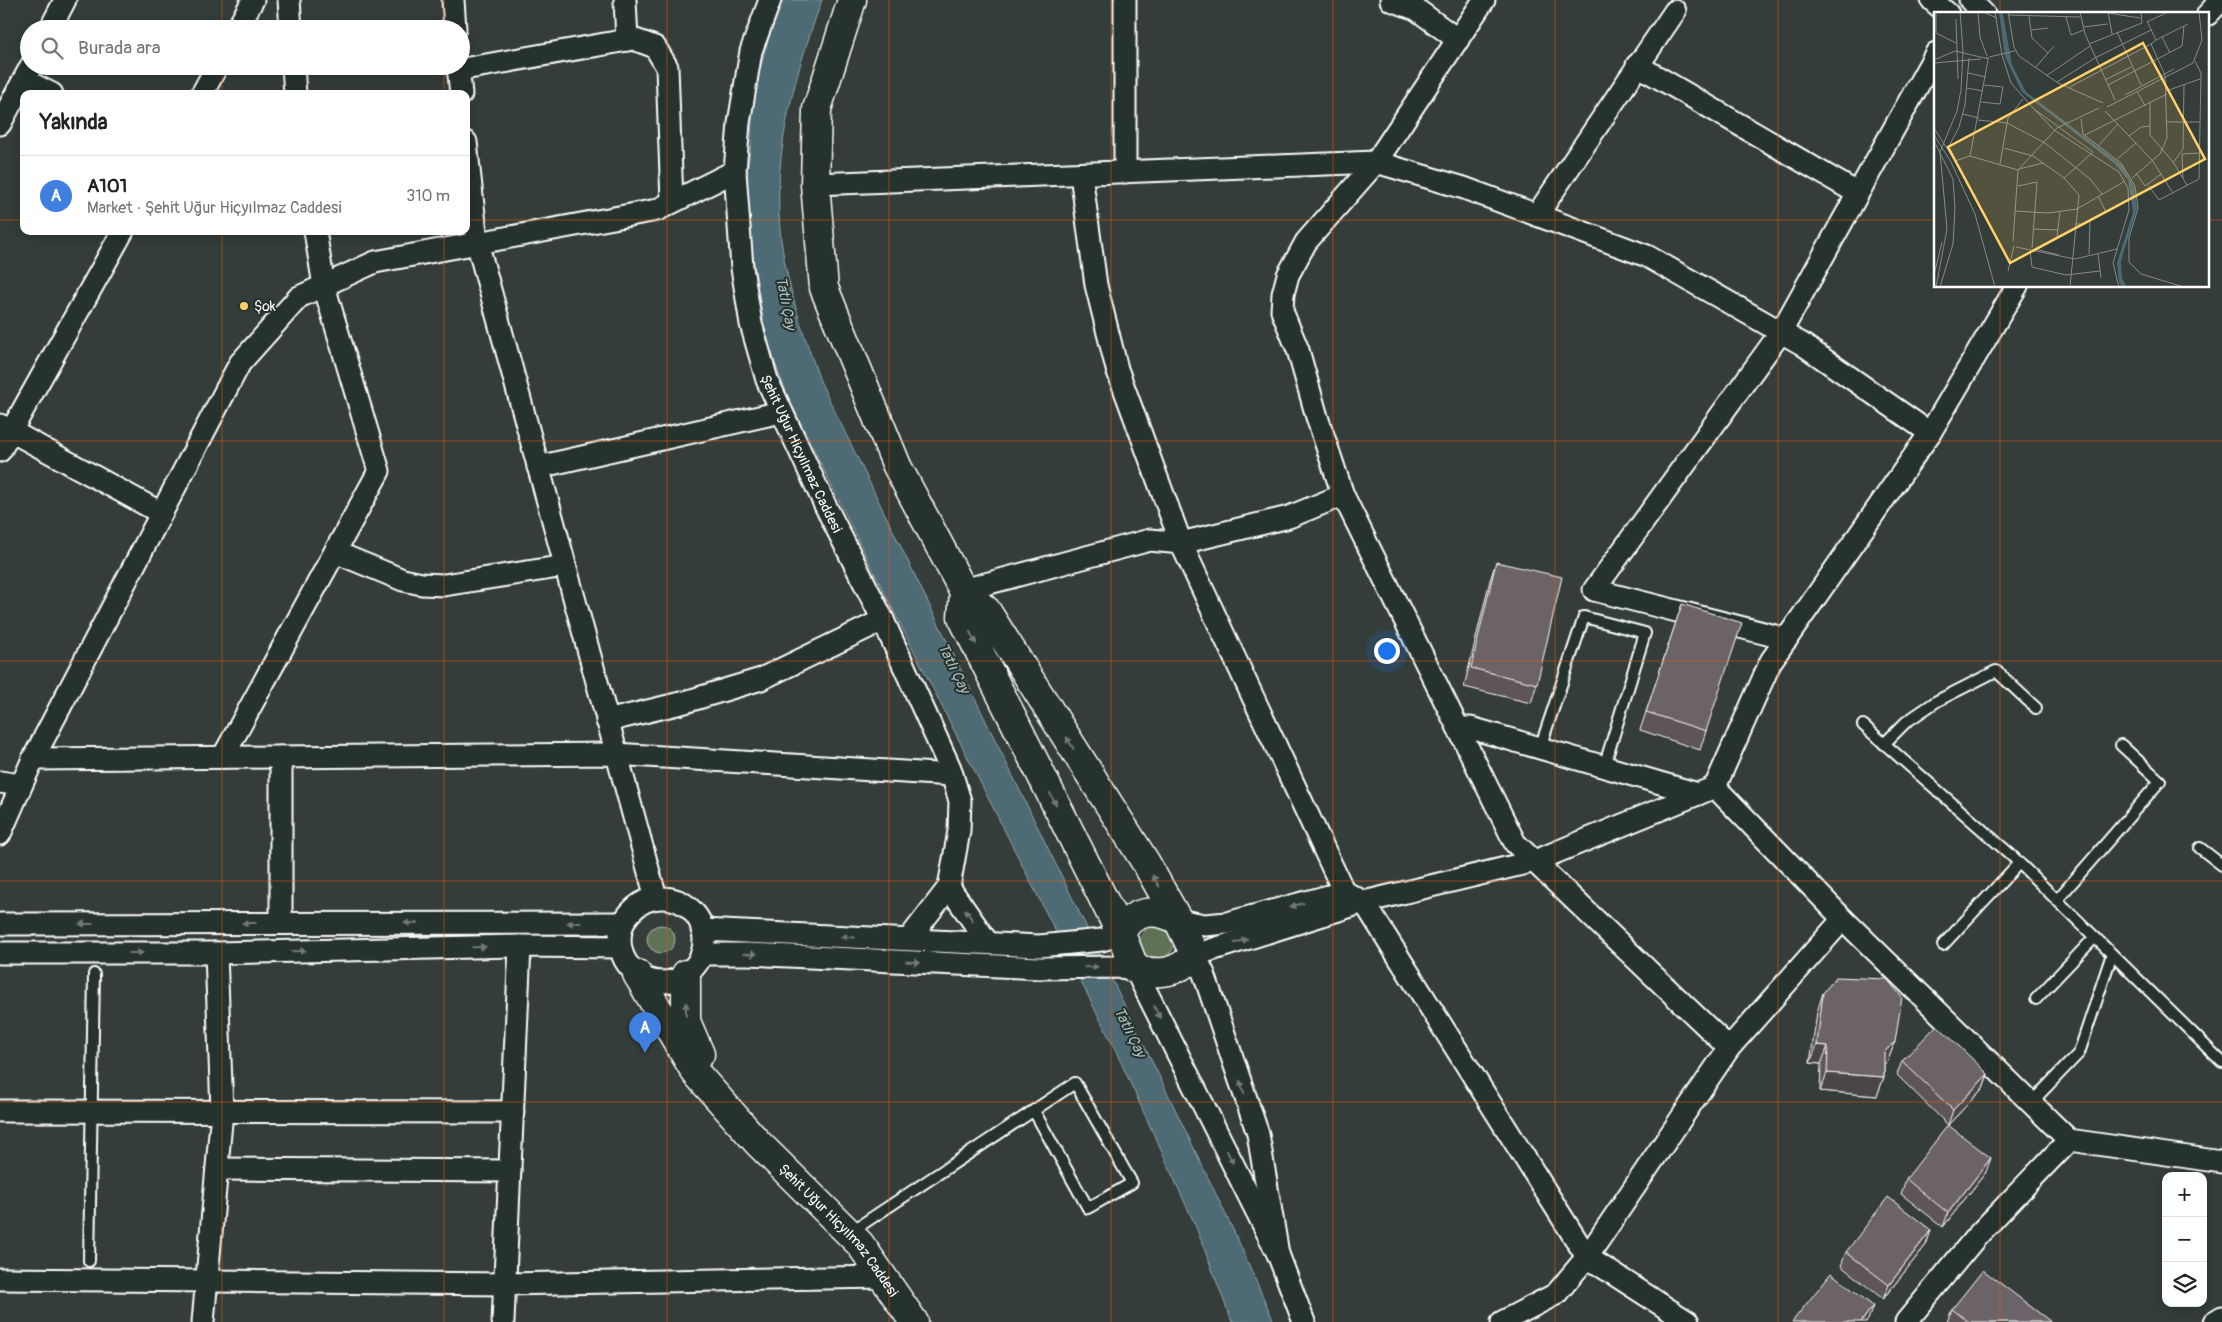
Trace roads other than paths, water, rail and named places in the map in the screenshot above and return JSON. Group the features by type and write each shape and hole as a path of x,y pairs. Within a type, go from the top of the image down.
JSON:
{"street":[{"path":"55,20 65,0"},
{"path":"242,20 253,0"},
{"path":"289,0 290,20"},
{"path":"453,0 454,20"},
{"path":"625,0 627,40"},
{"name":"Şehit Uğur Hiçyılmaz Caddesi","path":"770,0 751,51 739,123 735,171 742,268 751,324 767,380 781,412 883,620 952,775 960,802 960,831 949,887"},
{"path":"852,0 818,109 815,184 824,288 897,466 964,591 986,610 1146,863 1178,920 1204,974 1258,1134 1278,1254"},
{"path":"1125,0 1125,172"},
{"path":"1391,0 1416,9 1458,40"},
{"path":"1484,0 1376,162 1306,242 1288,275 1283,294 1282,311 1298,350 1317,417 1343,495 1515,843 1729,1048"},
{"path":"1932,0 1946,12"},
{"path":"2210,12 2221,0"},
{"path":"1537,215 1675,12"},
{"path":"470,66 633,38 655,47 667,67 672,202"},
{"path":"1787,639 1594,590 1781,332 1934,57"},
{"path":"1637,66 1857,193"},
{"path":"0,124 27,75"},
{"path":"30,75 47,90"},
{"path":"204,90 212,75"},
{"path":"294,75 295,90"},
{"path":"459,75 461,90"},
{"path":"815,184 1376,162 1464,188 1647,256 1802,344 1930,433"},
{"path":"0,834 33,759 240,363 299,297 375,262 658,210 735,171"},
{"path":"1081,174 1096,285 1117,369 1181,543 1344,892 1364,902 1588,1257 1688,1322"},
{"path":"470,178 477,242 656,898"},
{"path":"0,452 6,428 121,235"},
{"path":"223,757 379,471 324,286 316,235"},
{"path":"637,974 650,980 663,982 675,980 694,964 1128,968 1149,972 1174,971 1195,956 1364,902 1534,861 1706,791 1771,661 1930,433 2016,288"},
{"path":"538,468 781,412"},
{"path":"6,428 161,513"},
{"path":"964,591 1150,540 1181,543 1288,517 1343,495"},
{"path":"335,552 404,580 422,584 444,585 565,566"},
{"path":"964,591 962,617 1128,968 1278,1254 1304,1322"},
{"path":"607,721 685,702 761,679 883,620"},
{"path":"1458,728 1471,728 1604,767 1706,791 1843,919 2069,1140 2222,1162"},
{"path":"33,759 616,754 952,775"},
{"path":"281,757 281,923"},
{"path":"0,782 21,785"},
{"path":"909,940 949,887 988,943"},
{"path":"702,930 909,940 1054,944 1114,936 1129,919 1154,912 1178,920 1205,925 1227,923 1344,892"},
{"path":"656,898 670,898 684,904 694,913 702,930 704,940 694,964 686,1021 701,1056 758,1143 696,1073 637,974 627,964 620,947 619,937 623,923 630,911 642,902 656,898"},
{"path":"1502,1322 1556,1294 1588,1257 1729,1048 1843,919"},
{"path":"0,924 623,923"},
{"path":"0,953 216,953 520,946 620,947"},
{"path":"503,1322 520,946"},
{"path":"203,1322 222,1111 216,953"},
{"path":"0,1111 513,1112"},
{"path":"1906,1322 1976,1237 2069,1140"},
{"name":"Şehit Uğur Hiçyılmaz Caddesi","path":"758,1143 860,1244 914,1322"},
{"path":"217,1169 510,1171"},
{"path":"0,1280 506,1284 883,1277"},
{"path":"2214,1322 2222,1317"}],"lane":[{"path":"1540,748 1584,617 1645,633 1604,767"},
{"path":"1884,744 1906,722 1937,701 1996,671 2036,708"},
{"path":"1863,725 2019,863 2222,1062"},
{"path":"2057,900 2160,781 2121,745"},
{"path":"2200,848 2222,865"},
{"path":"1943,945 2019,863"},
{"path":"2036,999 2095,937"},
{"path":"2031,1103 2079,1053 2112,954"},
{"path":"89,1261 94,974"},
{"path":"849,1233 1075,1083 1132,1183 1088,1208 1034,1111"}],"water":[{"name":"Tatlı Çay","path":"783,0 822,0 803,56 788,113 780,171 779,200 780,230 786,269 807,344 820,381 1163,1084 1237,1238 1274,1322 1232,1322 1196,1227 1114,1047 870,564 789,399 767,343 750,238 746,179 751,144 753,98 766,46"}],"place":[{"name":"Şok","path":"244,306"},
{"name":"A101","path":"645,1053"}]}
